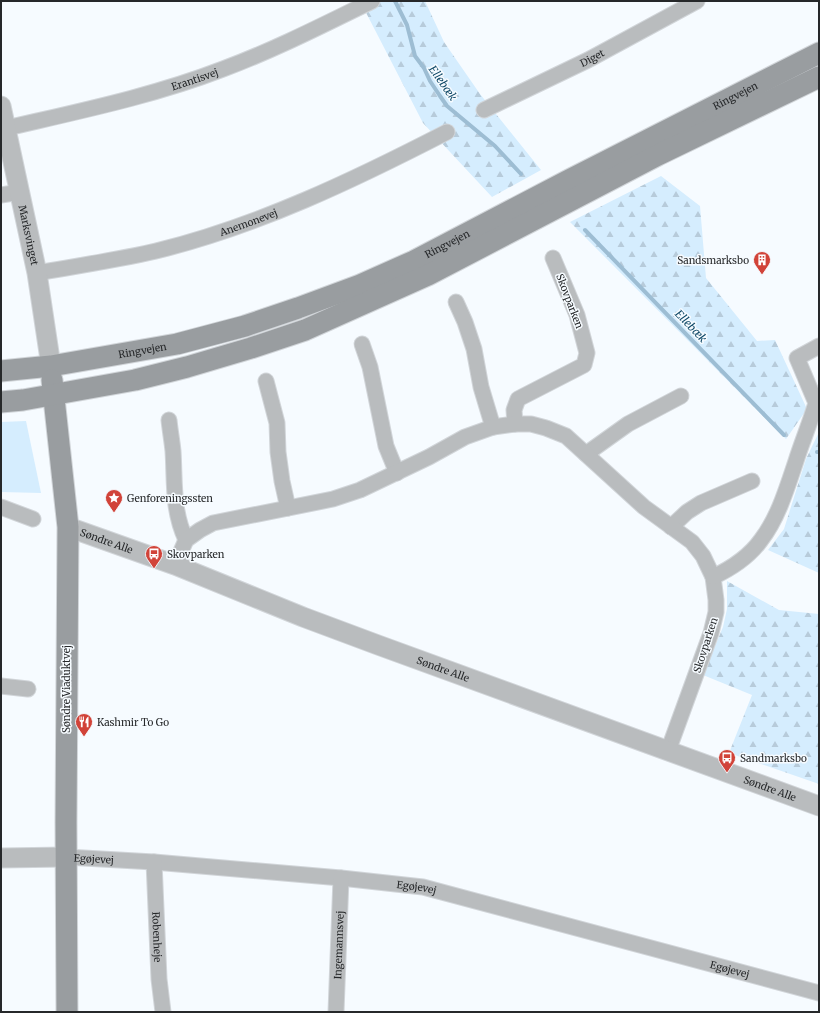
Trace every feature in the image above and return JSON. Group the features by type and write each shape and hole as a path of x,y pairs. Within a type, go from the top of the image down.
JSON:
{"main road":[{"name":"Ringvejen","path":"1,371 51,366 177,344 245,326 360,285 414,261 547,191 819,53"},
{"name":"Ringvejen","path":"1,402 54,395 135,380 187,367 305,330 428,275 651,158 819,77"},
{"name":"Søndre Viaduktvej","path":"51,366 68,527 66,857 67,1012"}],"street":[{"name":"Erantisvej","path":"7,128 83,111 147,94 221,70 303,36 372,1"},
{"name":"Diget","path":"484,110 588,60 697,1"},
{"name":"Marksvinget","path":"1,106 7,128 37,273 51,366"},
{"name":"Anemonevej","path":"37,273 157,251 237,226 317,195 393,160 447,132"},
{"path":"1,195 20,192"},
{"name":"Skovparken","path":"515,424 514,410 518,399 584,365 586,359 587,353 577,315 553,258"},
{"path":"456,302 465,322 474,349 481,387 493,427"},
{"path":"362,344 370,367 386,446 397,473"},
{"path":"713,576 728,570 743,559 761,540 774,519 792,474 816,403 797,358 819,346"},
{"path":"266,380 277,423 278,452 288,508"},
{"path":"586,454 628,424 681,396"},
{"path":"169,420 173,450 175,505 181,529 186,540 175,565"},
{"name":"Skovparken","path":"186,540 213,523 333,499 360,490 465,438 493,427 515,424 531,424 566,436 644,507 692,542 703,556 713,576 716,612 711,633 668,751"},
{"path":"671,527 687,512 701,503 752,481"},
{"path":"1,507 33,519"},
{"name":"Søndre Alle","path":"68,527 175,565 303,617 819,806"},
{"path":"1,686 28,689"},
{"name":"Egøjevej","path":"1,858 66,857 154,862 342,878 423,887 819,993"},
{"name":"Robenheje","path":"154,862 159,979 163,1012"},
{"name":"Ingemannsvej","path":"336,1012 342,878"}],"green space":[{"path":"360,1 425,1 444,42 480,94 541,170 492,197 423,123"},
{"path":"661,176 700,206 706,278 757,341 775,340 807,409 786,439 570,222"},
{"path":"26,421 41,493 1,492 1,422"},
{"path":"819,432 819,573 768,550 784,529 806,459"},
{"path":"727,581 779,610 819,614 819,784 729,753 752,695 703,675 723,627 727,609"}],"waterway":[{"name":"Ellebæk","path":"395,1 407,25 415,56 447,106 495,146 521,174"},
{"name":"Ellebæk","path":"585,230 784,435"}],"place":[{"name":"Sandsmarksbo","path":"762,275"},
{"name":"Genforeningssten","path":"114,513"},
{"name":"Skovparken","path":"154,569"},
{"name":"Kashmir To Go","path":"84,737"},
{"name":"Sandmarksbo","path":"727,773"}]}
